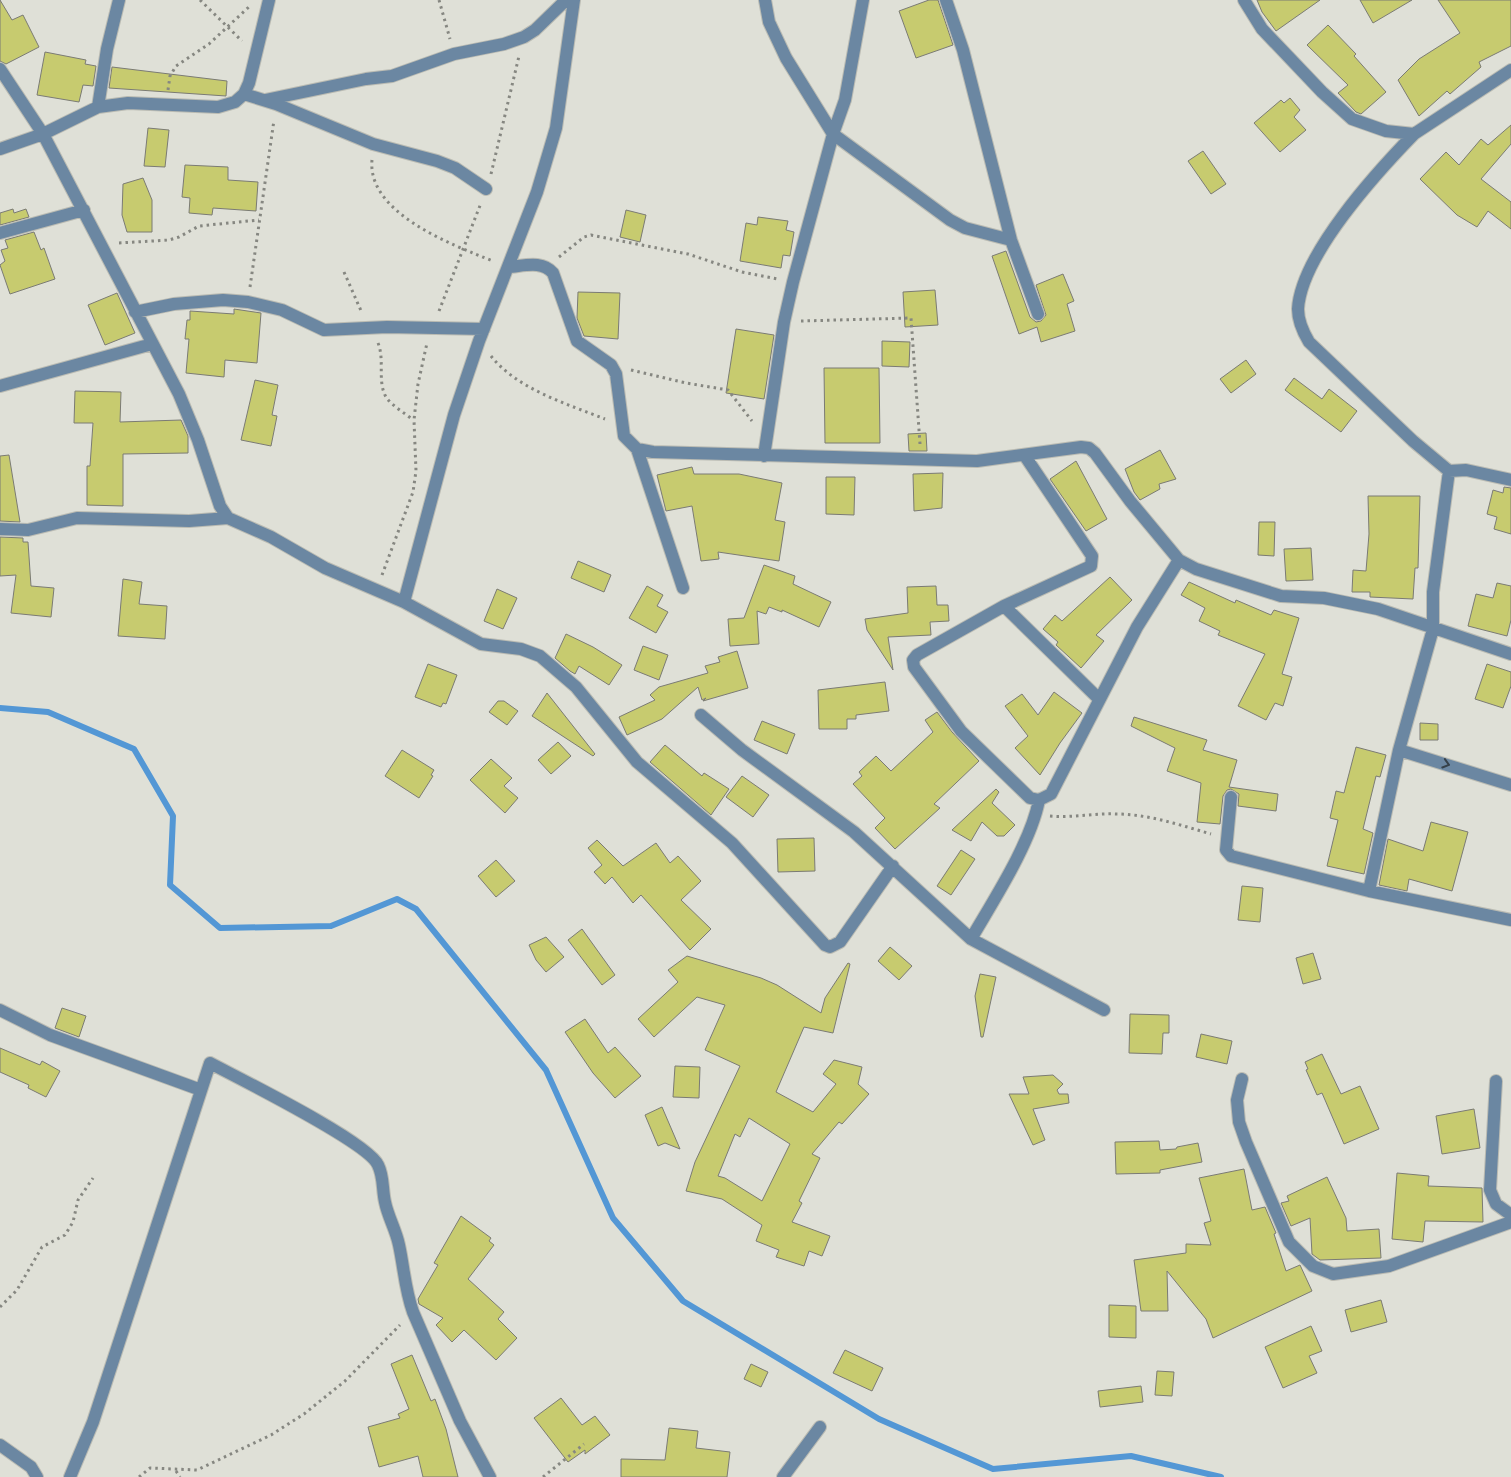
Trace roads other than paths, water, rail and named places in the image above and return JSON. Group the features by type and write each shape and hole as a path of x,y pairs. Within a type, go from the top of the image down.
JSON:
{"street":[{"path":"98,106 107,48 119,0"},
{"path":"0,149 43,134 98,106 128,103 167,103 218,107 235,102 244,94 257,56 269,0"},
{"path":"271,102 366,79 392,76 454,54 504,44 524,37 566,0"},
{"path":"404,602 454,415 479,342 536,192 556,128 574,0"},
{"path":"765,0 769,22 786,58 833,134 950,220 965,228 1011,240"},
{"path":"764,456 784,322 833,134 845,100 863,0"},
{"path":"946,0 963,50 1011,240 1038,314"},
{"path":"1244,0 1262,29 1305,76 1352,119 1386,131 1414,134"},
{"path":"0,69 43,134 179,394 198,440 220,506 228,518"},
{"path":"1511,70 1414,134 1363,189 1314,261 1298,309 1301,330 1309,342 1413,441 1449,471 1466,470 1511,480"},
{"path":"244,94 271,102 373,144 438,161 455,168 486,190"},
{"path":"0,233 84,210"},
{"path":"508,267 540,264 548,267 553,273 577,341 611,365 616,374 624,436 637,450 683,588"},
{"path":"135,312 202,301 248,302 294,314 324,330 372,327 484,329"},
{"path":"0,386 152,344"},
{"path":"637,450 921,462 977,462 1081,447 1088,448 1095,453 1130,501 1179,560 1216,577 1264,591 1299,599 1324,598 1378,609 1511,654"},
{"path":"1025,456 1092,556 1093,561 1088,569 1004,606 917,655 914,660 914,666 961,730 1030,798 1040,800 1051,794 1137,627 1179,560"},
{"path":"1368,890 1399,750 1433,629 1433,592 1449,471"},
{"path":"0,529 28,530 77,518 189,521 228,518 271,537 325,568 404,602 481,644 531,652 560,672 592,704 619,742 637,762 732,843 825,945 834,946 840,942 893,866"},
{"path":"1004,606 1100,699"},
{"path":"701,715 742,750 854,832 971,939 1104,1010"},
{"path":"1399,750 1511,784"},
{"path":"1231,797 1226,838 1226,850 1231,856 1368,890 1511,920"},
{"path":"971,939 1005,881 1037,815 1040,800"},
{"path":"0,1010 50,1035 201,1090"},
{"path":"70,1477 93,1422 210,1063 342,1135 370,1153 378,1163 382,1176 385,1202 399,1246 406,1293 460,1421 490,1477"},
{"path":"1242,1079 1237,1100 1239,1122 1246,1142 1289,1242 1313,1266 1333,1274 1389,1266 1511,1222"},
{"path":"1496,1080 1490,1190 1496,1204 1511,1215"},
{"path":"783,1477 820,1427"},
{"path":"0,1445 31,1467 37,1477"}],"waterway":[{"path":"0,708 48,712 134,749 173,816 170,885 220,928 331,926 397,899 416,909 546,1070 613,1218 683,1301 879,1419 993,1469 1131,1456 1221,1477"}]}
